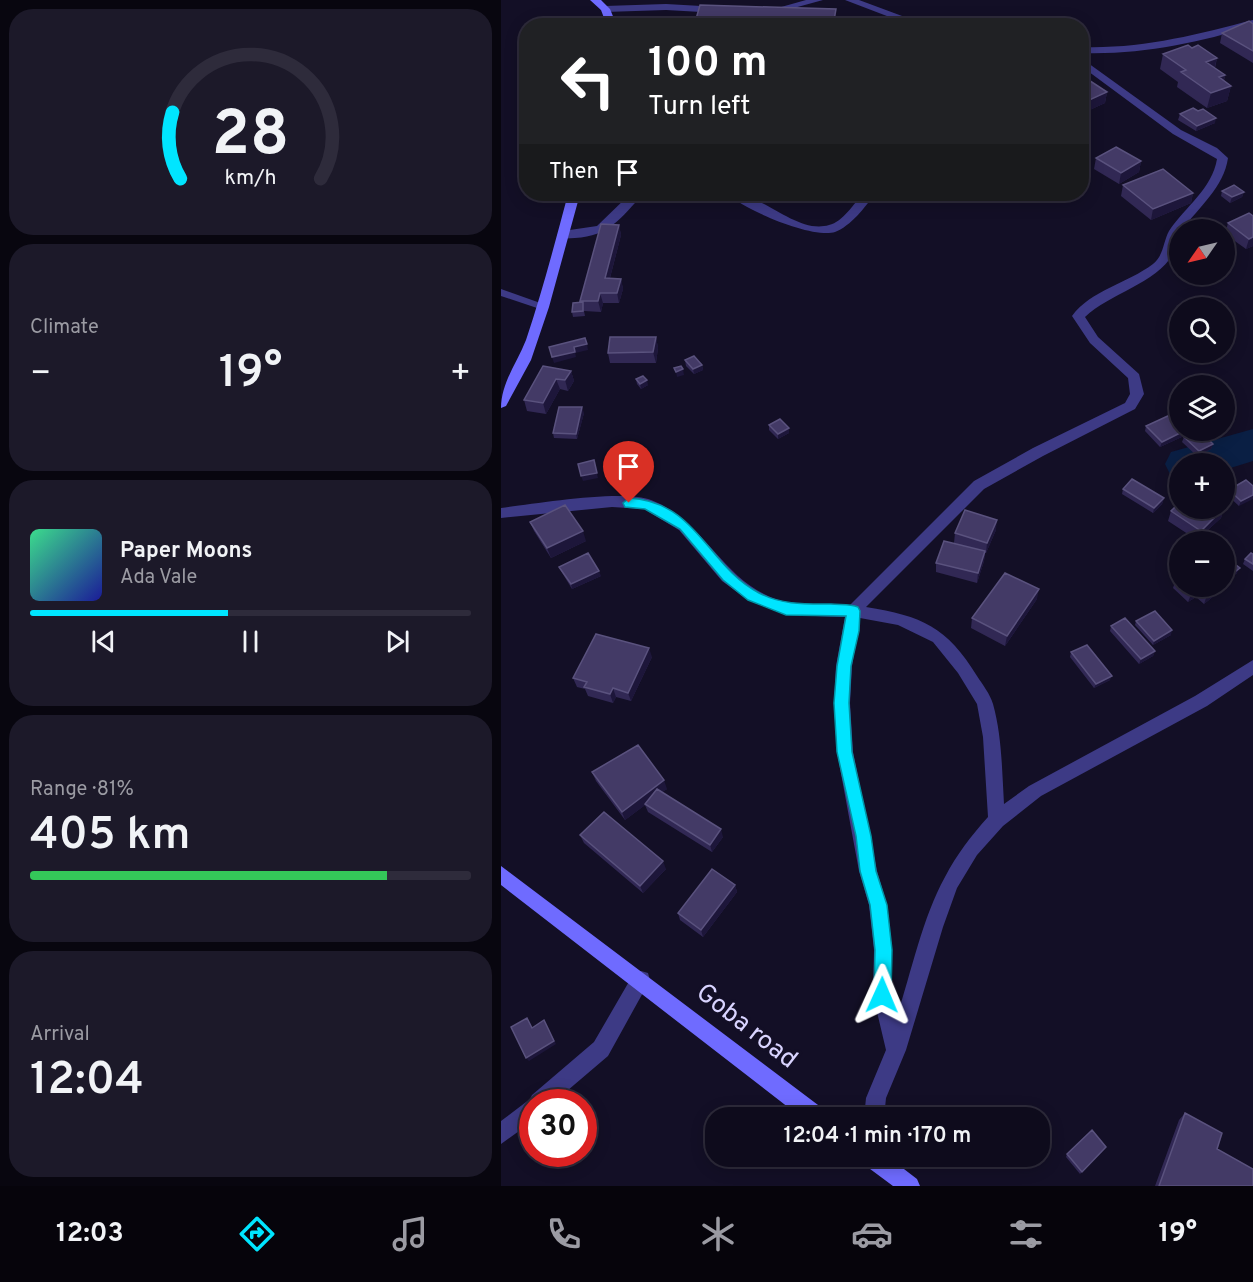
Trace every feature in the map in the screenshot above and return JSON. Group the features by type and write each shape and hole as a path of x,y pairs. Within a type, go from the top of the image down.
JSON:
{"street":[{"path":"595,0 605,9 609,18"},
{"path":"766,12 818,0"},
{"path":"850,0 901,18"},
{"path":"605,9 666,7 727,11"},
{"path":"1089,50 1131,50 1203,37 1253,23"},
{"path":"896,1050 882,995 883,950 878,905 868,871 845,752 841,703 844,666 852,631 853,611 979,485 1038,452 1130,406 1137,394 1134,377 1093,340 1078,316 1096,301 1142,277 1162,263 1168,256 1174,234 1197,207 1223,168 1223,158 1213,150 1177,132 1089,67"},
{"path":"501,402 525,360 543,307 572,201"},
{"path":"563,235 584,233 606,227 627,201"},
{"path":"748,201 794,223 830,230 862,201"},
{"path":"501,513 612,502 647,504 684,526 727,576 753,596 786,609 853,611 901,619 938,637 964,668 985,703 991,737 997,820"},
{"path":"875,1107 876,1098 896,1050 950,884 971,849 997,820 1035,791 1201,701 1253,667"},
{"name":"Goba road","path":"501,874 805,1107"},
{"path":"554,1089 601,1049 641,980"},
{"path":"501,1134 519,1119"},
{"path":"883,1167 910,1186"}],"lane":[{"path":"501,292 543,307"}],"building":[{"path":"700,5 836,9 834,18 696,18"},
{"path":"1249,21 1253,24 1253,51 1222,33"},
{"path":"1188,45 1192,48 1198,45 1217,58 1206,62 1225,75 1219,77 1231,86 1211,93 1181,72 1186,70 1163,54"},
{"path":"1089,80 1107,92 1089,100"},
{"path":"1193,108 1198,111 1203,109 1216,118 1197,126 1180,114"},
{"path":"1116,147 1141,161 1121,173 1096,158"},
{"path":"1163,169 1193,193 1153,209 1123,185"},
{"path":"1234,185 1244,192 1232,197 1222,191"},
{"path":"1249,213 1253,216 1253,237 1249,239 1235,228 1235,220"},
{"path":"601,224 619,225 605,278 621,279 617,293 600,293 598,301 580,301"},
{"path":"583,302 583,311 572,312 573,303"},
{"path":"610,337 656,337 653,352 608,353"},
{"path":"585,338 587,344 574,347 575,352 552,357 549,347"},
{"path":"694,356 702,365 693,369 685,360"},
{"path":"543,366 571,371 565,380 556,379 543,403 524,400"},
{"path":"681,366 683,369 676,372 674,368"},
{"path":"643,376 647,380 640,384 636,379"},
{"path":"559,407 582,407 576,434 553,433"},
{"path":"1169,415 1169,438 1162,442 1146,426"},
{"path":"780,419 789,428 778,434 769,425"},
{"path":"1188,441 1210,441 1213,444 1199,451"},
{"path":"594,460 597,473 581,476 578,464"},
{"path":"1132,479 1164,498 1154,508 1123,489"},
{"path":"1246,480 1253,486 1253,495 1241,501 1235,496 1235,486"},
{"path":"565,505 583,531 547,548 530,522"},
{"path":"965,510 997,520 987,543 955,533"},
{"path":"1183,519 1213,519 1201,531"},
{"path":"944,541 985,551 978,573 936,563"},
{"path":"588,553 599,571 571,584 559,567"},
{"path":"1251,553 1253,554 1253,564 1245,559"},
{"path":"1005,573 1039,589 1007,636 972,618"},
{"path":"1155,611 1172,630 1154,641 1136,621"},
{"path":"1125,618 1155,651 1141,659 1111,626"},
{"path":"596,634 649,648 628,693 613,688 610,694 584,687 587,682 573,678"},
{"path":"1087,645 1112,676 1096,684 1071,652"},
{"path":"638,745 664,780 622,812 592,772"},
{"path":"657,789 721,829 710,845 645,804"},
{"path":"604,812 663,861 640,886 580,835"},
{"path":"712,869 735,885 701,930 678,913"},
{"path":"527,1018 532,1028 544,1020 554,1041 526,1058 511,1027"},
{"path":"1185,1113 1222,1133 1217,1149 1253,1169 1253,1186 1159,1186"},
{"path":"1092,1130 1106,1147 1082,1172 1067,1154"}],"waterway":[{"path":"1225,453 1253,445"}],"route":[{"path":"629,503 647,504 684,526 727,576 753,596 786,609 853,611 852,631 844,666 841,703 845,752 868,871 878,905 883,950 882,995"}]}
